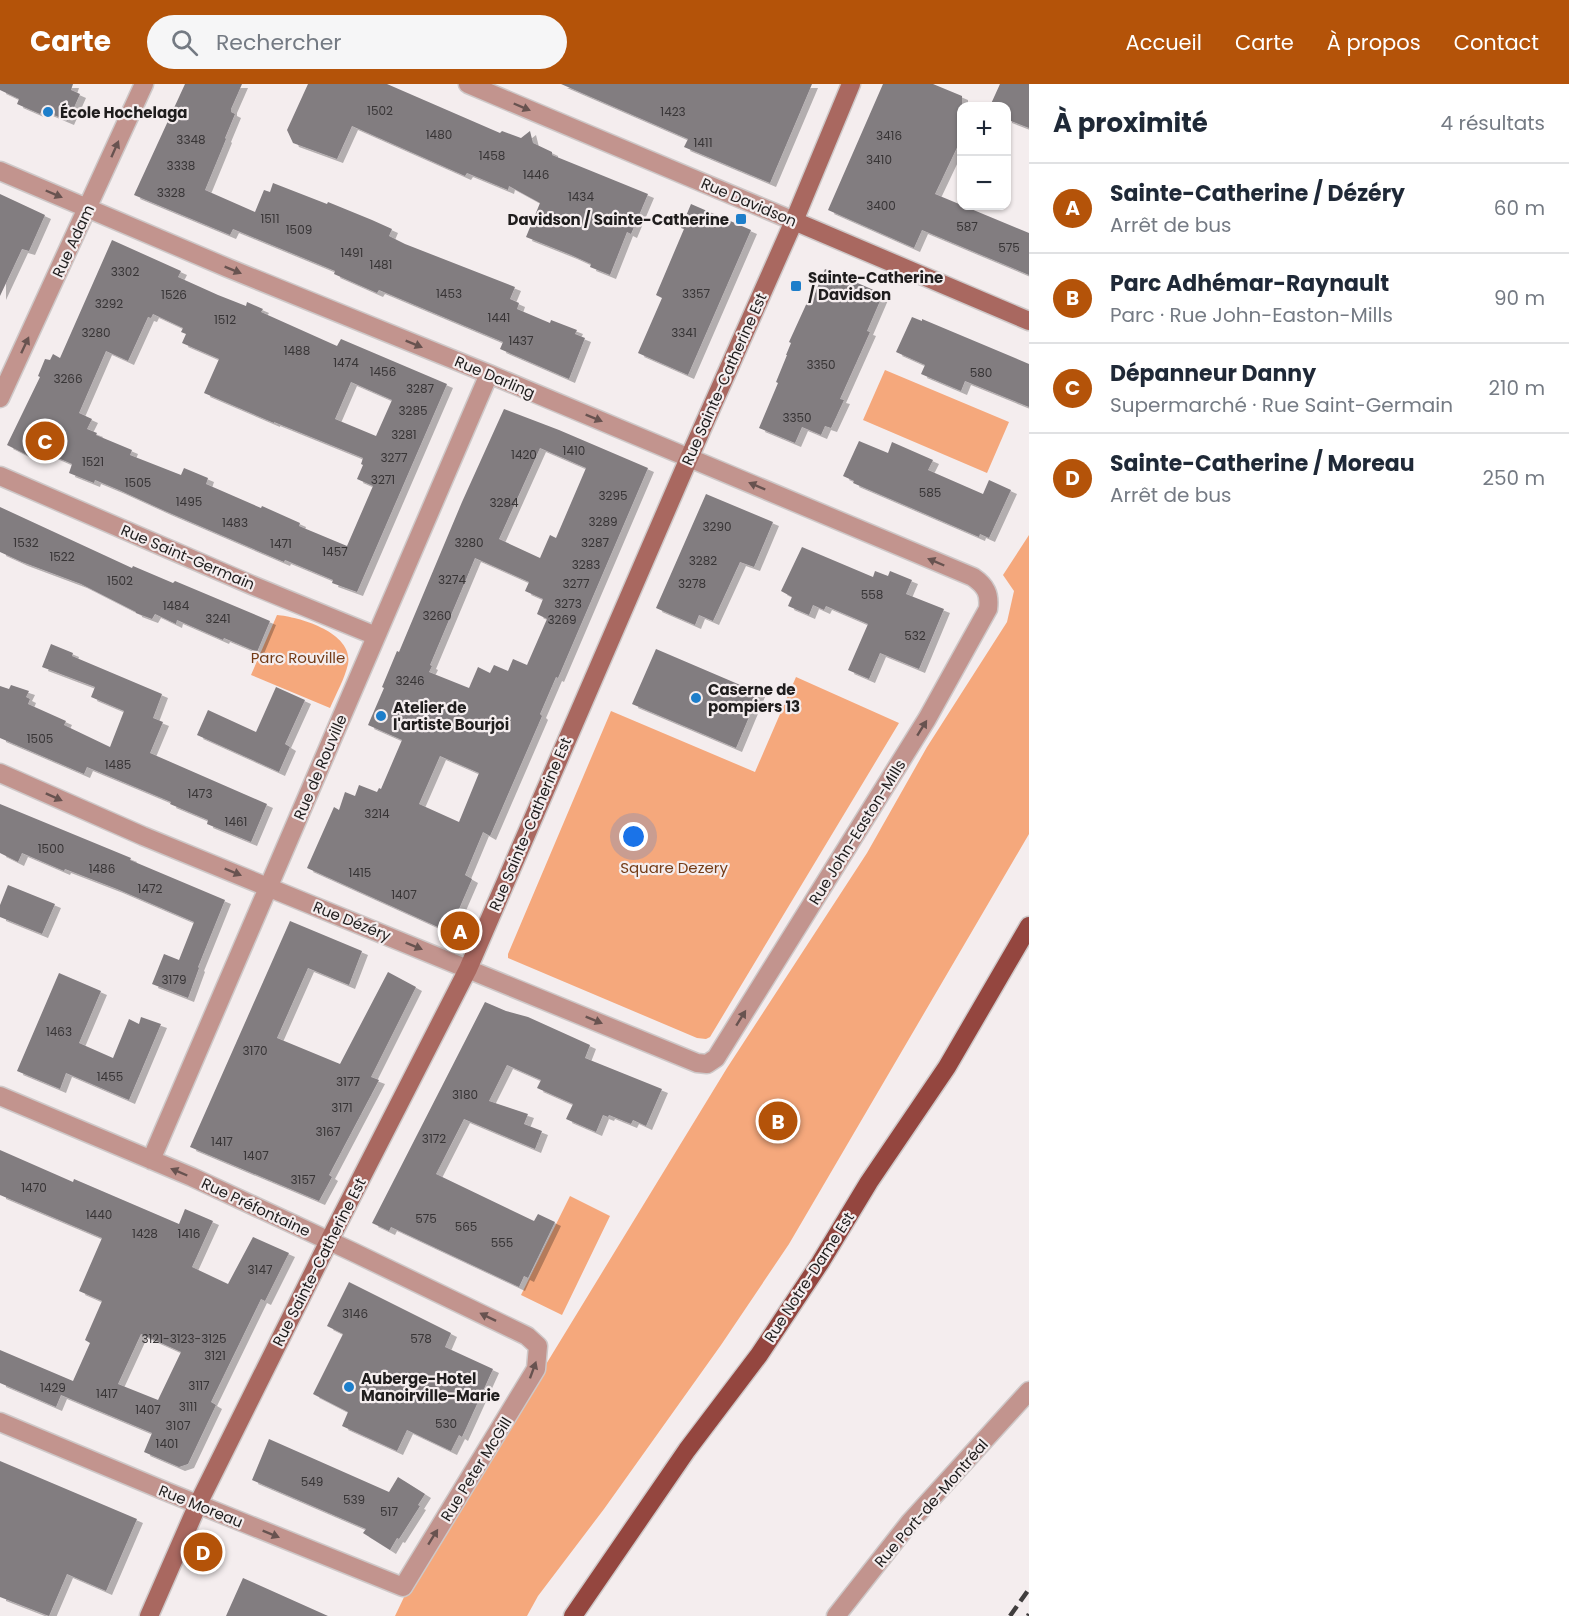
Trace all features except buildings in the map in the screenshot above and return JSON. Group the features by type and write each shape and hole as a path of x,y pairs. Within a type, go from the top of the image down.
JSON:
{"main road":[{"name":"Rue Notre-Dame Est","path":"573,1616 687,1450 759,1355 820,1263 869,1182 947,1067 1029,926"}],"street":[{"name":"Rue Adam","path":"0,398 144,84"},
{"name":"Rue Davidson","path":"468,84 1029,321"},
{"name":"Rue Sainte-Catherine Est","path":"149,1616 198,1504 329,1240 468,969 794,221 851,84"},
{"name":"Rue Darling","path":"0,171 973,577 986,590"},
{"name":"Rue de Rouville","path":"151,1160 489,374"},
{"name":"Rue Saint-Germain","path":"0,476 376,636"},
{"name":"Rue John-Easton-Mills","path":"706,1064 716,1058 927,719 988,609 989,599 986,590"},
{"name":"Rue Dézéry","path":"0,773 143,836 697,1063 706,1064"},
{"name":"Rue Préfontaine","path":"0,1095 329,1240 527,1336 538,1346"},
{"name":"Rue Peter McGill","path":"403,1587 531,1378 536,1369 538,1346"},
{"name":"Rue Port-de-Montréal","path":"836,1616 910,1522 1029,1391"},
{"name":"Rue Moreau","path":"0,1422 403,1587"}],"green space":[{"path":"885,370 1009,422 987,473 863,420"},
{"path":"1029,535 1029,834 789,1244 721,1345 604,1509 538,1596 527,1616 395,1616 405,1595 727,1068 867,853 927,747 1007,622 1014,591 1003,575"},
{"name":"Parc Rouville","path":"277,615 311,623 334,635 343,644 348,653 348,664 330,708 251,675"},
{"name":"Square Dezery","path":"796,677 899,723 710,1037 697,1038 508,958 611,711 755,772"},
{"path":"570,1196 610,1216 562,1315 521,1295"}],"railway":[{"path":"1010,1616 1029,1589"}],"place":[{"name":"École Hochelaga","path":"48,112"},
{"name":"Davidson / Sainte-Catherine","path":"741,219"},
{"name":"Sainte-Catherine / Davidson","path":"796,286"},
{"name":"Dépanneur Danny","path":"45,441"},
{"name":"Caserne de pompiers 13","path":"696,698"},
{"name":"Atelier de l'artiste Bourjoi","path":"381,716"},
{"name":"Sainte-Catherine / Dézéry","path":"460,931"},
{"name":"Parc Adhémar-Raynault","path":"778,1121"},
{"name":"Auberge-Hotel Manoirville-Marie","path":"349,1387"},
{"name":"Sainte-Catherine / Moreau","path":"203,1552"}]}
